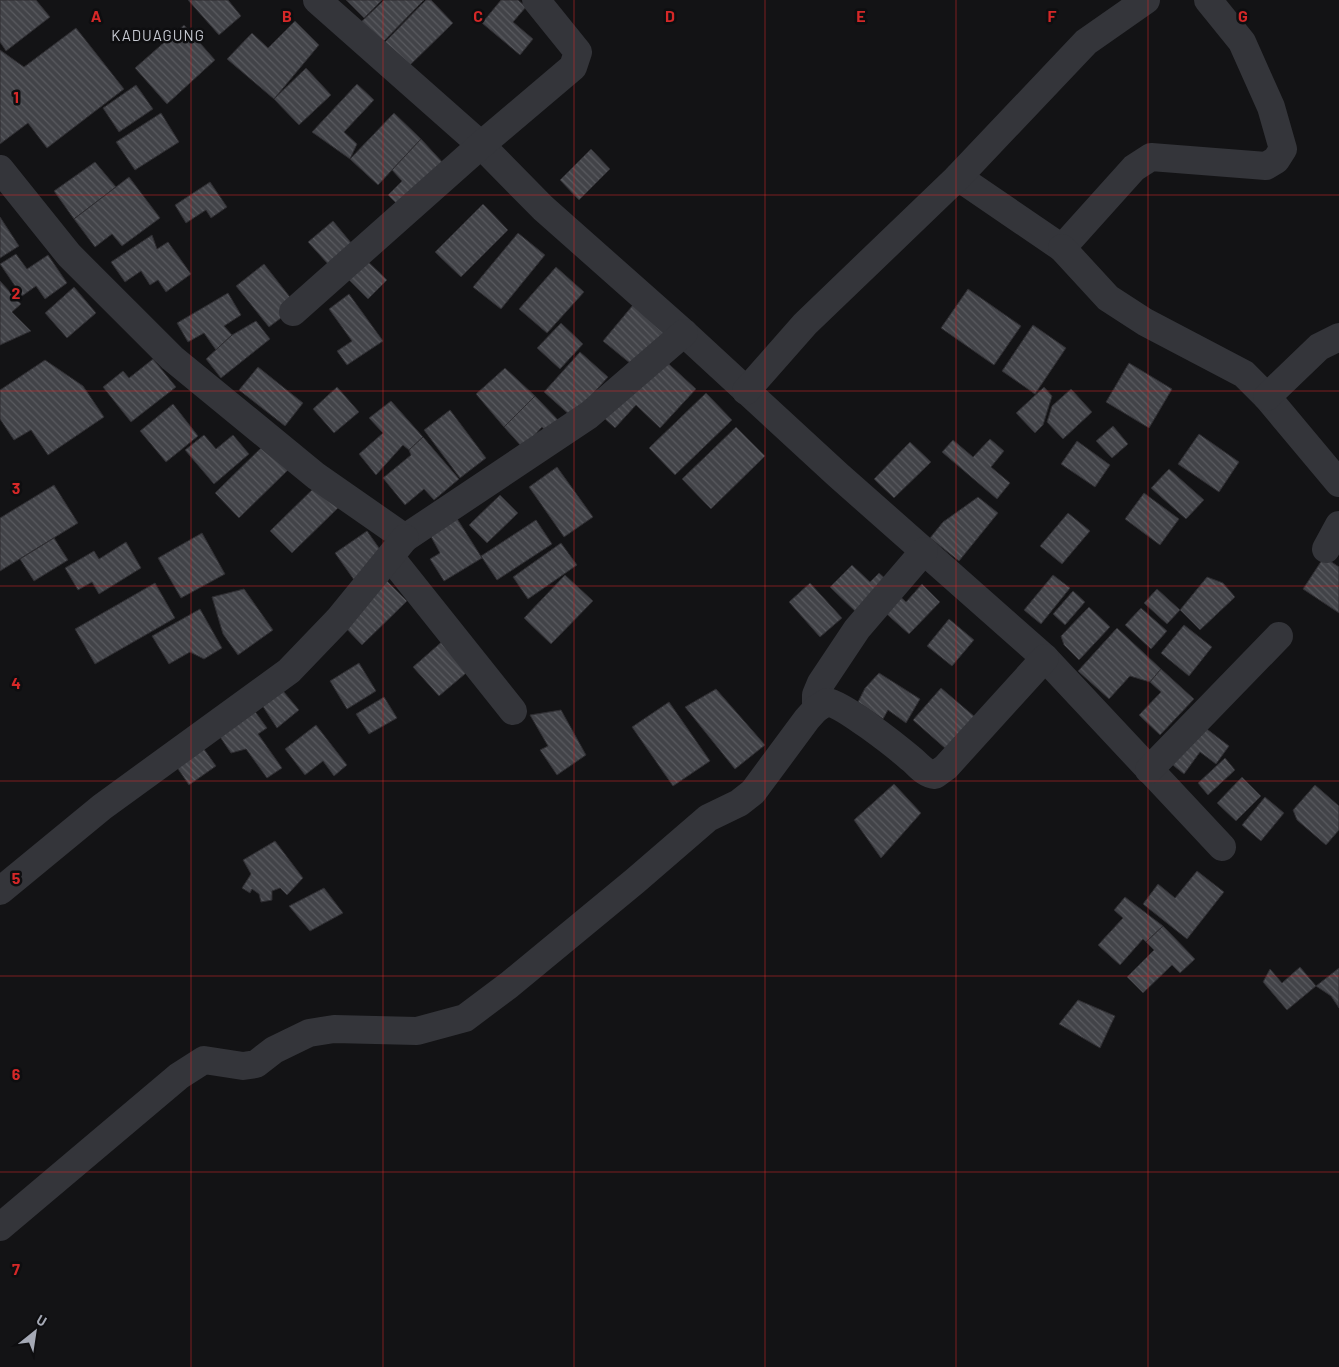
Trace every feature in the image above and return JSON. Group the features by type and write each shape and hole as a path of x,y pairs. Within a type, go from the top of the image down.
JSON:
{"street":[{"path":"316,0 481,145 543,208 1044,658 1222,847"},
{"path":"293,312 481,145 573,68 578,52 536,0"},
{"path":"746,391 805,324 958,177 1086,42 1146,0"},
{"path":"1062,248 1134,168 1146,159 1151,157 1266,166 1276,160 1283,149 1271,107 1242,42 1208,0"},
{"path":"0,169 69,255 172,358 316,476 398,548 513,711"},
{"path":"958,177 1062,248 1108,298 1145,322 1237,370 1267,397 1339,483"},
{"path":"0,891 102,807 289,671 338,620 398,548 588,415 684,333"},
{"path":"1267,397 1319,347 1339,337"},
{"path":"1326,548 1339,525"},
{"path":"816,709 816,694 821,683 858,629 924,551"},
{"path":"1149,770 1280,636"},
{"path":"0,1227 179,1076 204,1060 243,1066 256,1064 274,1050 309,1032 334,1029 417,1031 465,1018 509,985 708,818 739,803 753,792 816,709 827,702 841,707 911,758 924,771 935,775 946,767 1044,658"}],"building":[{"path":"0,0 36,0 50,17 6,51 0,42"},
{"path":"188,0 228,0 241,16 219,35"},
{"path":"346,0 382,0 364,18"},
{"path":"384,0 424,0 381,44 360,23"},
{"path":"426,0 431,0 453,23 406,69 382,45"},
{"path":"501,0 518,0 526,7 513,22 533,39 520,55 482,23"},
{"path":"295,21 319,45 274,99 227,59 252,33 268,48"},
{"path":"184,25 215,60 167,104 135,68"},
{"path":"76,28 124,89 47,148 28,123 0,144 0,50 24,67"},
{"path":"306,68 331,95 299,125 274,99"},
{"path":"357,84 374,100 344,132 357,144 350,159 312,132"},
{"path":"136,85 153,109 119,132 103,108"},
{"path":"161,113 179,142 135,170 116,142"},
{"path":"394,113 421,139 378,185 350,159"},
{"path":"421,139 445,165 401,208 388,195 402,181 392,170"},
{"path":"591,149 610,169 579,200 560,180"},
{"path":"95,162 116,187 74,219 54,191"},
{"path":"129,177 160,218 122,246 112,234 95,247 74,219"},
{"path":"210,182 227,207 211,218 206,210 186,223 175,205"},
{"path":"483,204 508,230 461,277 435,252"},
{"path":"0,217 19,246 0,258"},
{"path":"333,221 352,244 328,264 308,242"},
{"path":"518,233 545,255 501,309 473,287"},
{"path":"152,235 157,249 168,242 191,274 166,292 158,280 150,285 141,271 125,282 111,262"},
{"path":"16,254 27,269 48,255 67,283 45,299 36,286 22,296 0,264"},
{"path":"361,255 387,280 368,299 342,273"},
{"path":"264,264 297,306 269,327 236,286"},
{"path":"556,267 584,292 547,333 519,309"},
{"path":"0,281 21,304 12,312 31,331 0,345"},
{"path":"74,287 96,313 67,338 45,313"},
{"path":"968,289 1021,326 994,365 941,328"},
{"path":"228,293 241,315 224,326 232,335 216,350 204,333 188,342 177,323"},
{"path":"349,294 383,341 347,365 337,351 352,341 329,309"},
{"path":"633,305 666,331 636,368 603,341"},
{"path":"256,321 270,339 221,378 206,359 232,335"},
{"path":"561,323 583,344 560,369 537,348"},
{"path":"1033,325 1066,348 1035,394 1002,371"},
{"path":"580,352 608,377 572,417 544,392"},
{"path":"659,355 696,389 660,428 636,405 615,428 602,416"},
{"path":"153,359 176,387 131,422 103,387 123,371 129,378"},
{"path":"45,360 83,386 104,417 48,455 31,430 14,440 0,419 0,390"},
{"path":"1129,363 1172,389 1149,428 1106,402"},
{"path":"258,367 303,403 285,426 239,390"},
{"path":"505,368 535,396 504,427 476,394"},
{"path":"337,387 359,412 334,433 313,409"},
{"path":"1044,387 1052,396 1043,425 1035,433 1016,413"},
{"path":"1071,389 1092,412 1063,439 1047,422 1052,406"},
{"path":"706,393 732,420 675,475 649,448"},
{"path":"535,396 560,422 548,434 542,427 523,448 504,427"},
{"path":"391,401 423,437 409,450 403,445 376,475 359,454 383,433 369,418"},
{"path":"173,404 198,436 166,462 140,431"},
{"path":"450,410 486,458 460,478 424,430"},
{"path":"1113,426 1128,444 1112,458 1096,441"},
{"path":"736,427 765,456 711,509 682,479"},
{"path":"1199,434 1239,462 1219,492 1178,464"},
{"path":"204,435 216,449 233,435 249,454 214,484 185,450"},
{"path":"423,437 459,479 434,500 424,489 405,505 383,478 411,455 409,450"},
{"path":"990,439 1004,451 991,467 1010,483 997,499 942,452 953,440 973,457"},
{"path":"1077,441 1110,465 1095,487 1061,464"},
{"path":"910,442 931,462 894,498 874,479"},
{"path":"265,444 289,469 239,518 215,493"},
{"path":"557,467 593,517 564,537 529,487"},
{"path":"1169,469 1204,500 1186,519 1151,488"},
{"path":"319,483 341,505 292,553 270,531"},
{"path":"54,485 78,523 0,571 0,518"},
{"path":"1144,493 1179,519 1160,545 1125,519"},
{"path":"500,495 518,513 487,543 469,525"},
{"path":"978,497 998,513 959,561 930,538 943,522"},
{"path":"1068,513 1090,531 1062,564 1040,546"},
{"path":"454,514 482,558 444,581 430,559 440,553 429,533"},
{"path":"536,520 552,544 497,580 481,556"},
{"path":"367,531 384,555 357,584 335,553"},
{"path":"202,533 225,574 181,598 158,558"},
{"path":"54,538 68,560 34,581 20,559"},
{"path":"126,542 141,568 99,594 92,582 78,590 65,568 94,551 99,559"},
{"path":"561,543 577,565 528,599 513,577"},
{"path":"1324,557 1339,567 1339,613 1303,589"},
{"path":"852,565 870,582 879,573 889,582 858,614 830,587"},
{"path":"565,575 593,601 551,644 524,618"},
{"path":"1053,575 1070,588 1041,624 1024,610"},
{"path":"1207,577 1223,583 1235,597 1200,630 1180,610"},
{"path":"386,580 407,601 362,645 342,624"},
{"path":"155,583 175,618 95,664 75,629"},
{"path":"810,583 842,618 820,637 789,602"},
{"path":"922,584 940,602 909,634 880,608 895,592 906,602"},
{"path":"244,589 273,630 238,655 223,634 212,597"},
{"path":"1157,589 1180,610 1167,624 1144,603"},
{"path":"1073,591 1085,602 1065,625 1053,614"},
{"path":"1089,607 1110,627 1079,660 1064,645 1061,636"},
{"path":"1141,608 1167,631 1151,649 1125,625"},
{"path":"200,609 222,648 204,659 190,652 169,664 152,636"},
{"path":"949,619 974,640 952,666 927,646"},
{"path":"1184,625 1212,647 1189,676 1161,653"},
{"path":"1117,628 1161,669 1150,682 1130,676 1109,699 1078,671"},
{"path":"445,639 472,668 439,696 413,667"},
{"path":"359,663 376,691 347,709 330,681"},
{"path":"1161,669 1194,699 1160,735 1139,715 1161,692 1150,682"},
{"path":"879,673 920,699 906,723 888,710 883,719 858,702 865,688"},
{"path":"278,685 299,710 277,728 260,702"},
{"path":"941,688 975,717 946,749 913,720"},
{"path":"716,689 765,745 735,769 685,707"},
{"path":"384,697 397,718 369,734 356,714"},
{"path":"669,702 710,761 673,786 632,727"},
{"path":"251,706 267,728 258,734 282,768 267,778 246,749 231,753 216,731"},
{"path":"561,710 586,755 557,775 540,750 548,746 530,715"},
{"path":"1199,723 1229,746 1216,764 1200,752 1184,774 1169,762"},
{"path":"316,725 347,765 334,776 323,761 305,775 285,749"},
{"path":"201,745 216,766 189,785 174,763"},
{"path":"1225,758 1235,770 1208,795 1198,783"},
{"path":"1242,777 1261,796 1236,821 1217,803"},
{"path":"894,784 921,813 881,858 854,820"},
{"path":"1315,785 1339,806 1339,830 1326,845 1297,820 1293,810"},
{"path":"1265,797 1284,813 1261,841 1242,825"},
{"path":"275,841 303,878 287,895 280,888 272,891 272,900 261,902 259,894 252,889 250,893 242,888 251,874 243,860"},
{"path":"1197,871 1224,892 1187,939 1143,904 1158,884 1175,898"},
{"path":"324,888 343,913 310,931 289,906"},
{"path":"1125,897 1163,926 1146,942 1143,939 1120,965 1098,945 1123,918 1114,910"},
{"path":"1163,926 1195,959 1180,973 1172,965 1143,993 1127,977 1154,950 1146,942"},
{"path":"1300,967 1316,986 1287,1010 1263,982 1270,969 1282,983"},
{"path":"1339,968 1339,1008 1331,996 1316,986"},
{"path":"1078,1000 1115,1016 1100,1048 1059,1024"}],"district":[{"name":"KADUAGUNG","path":"158,36"}]}
